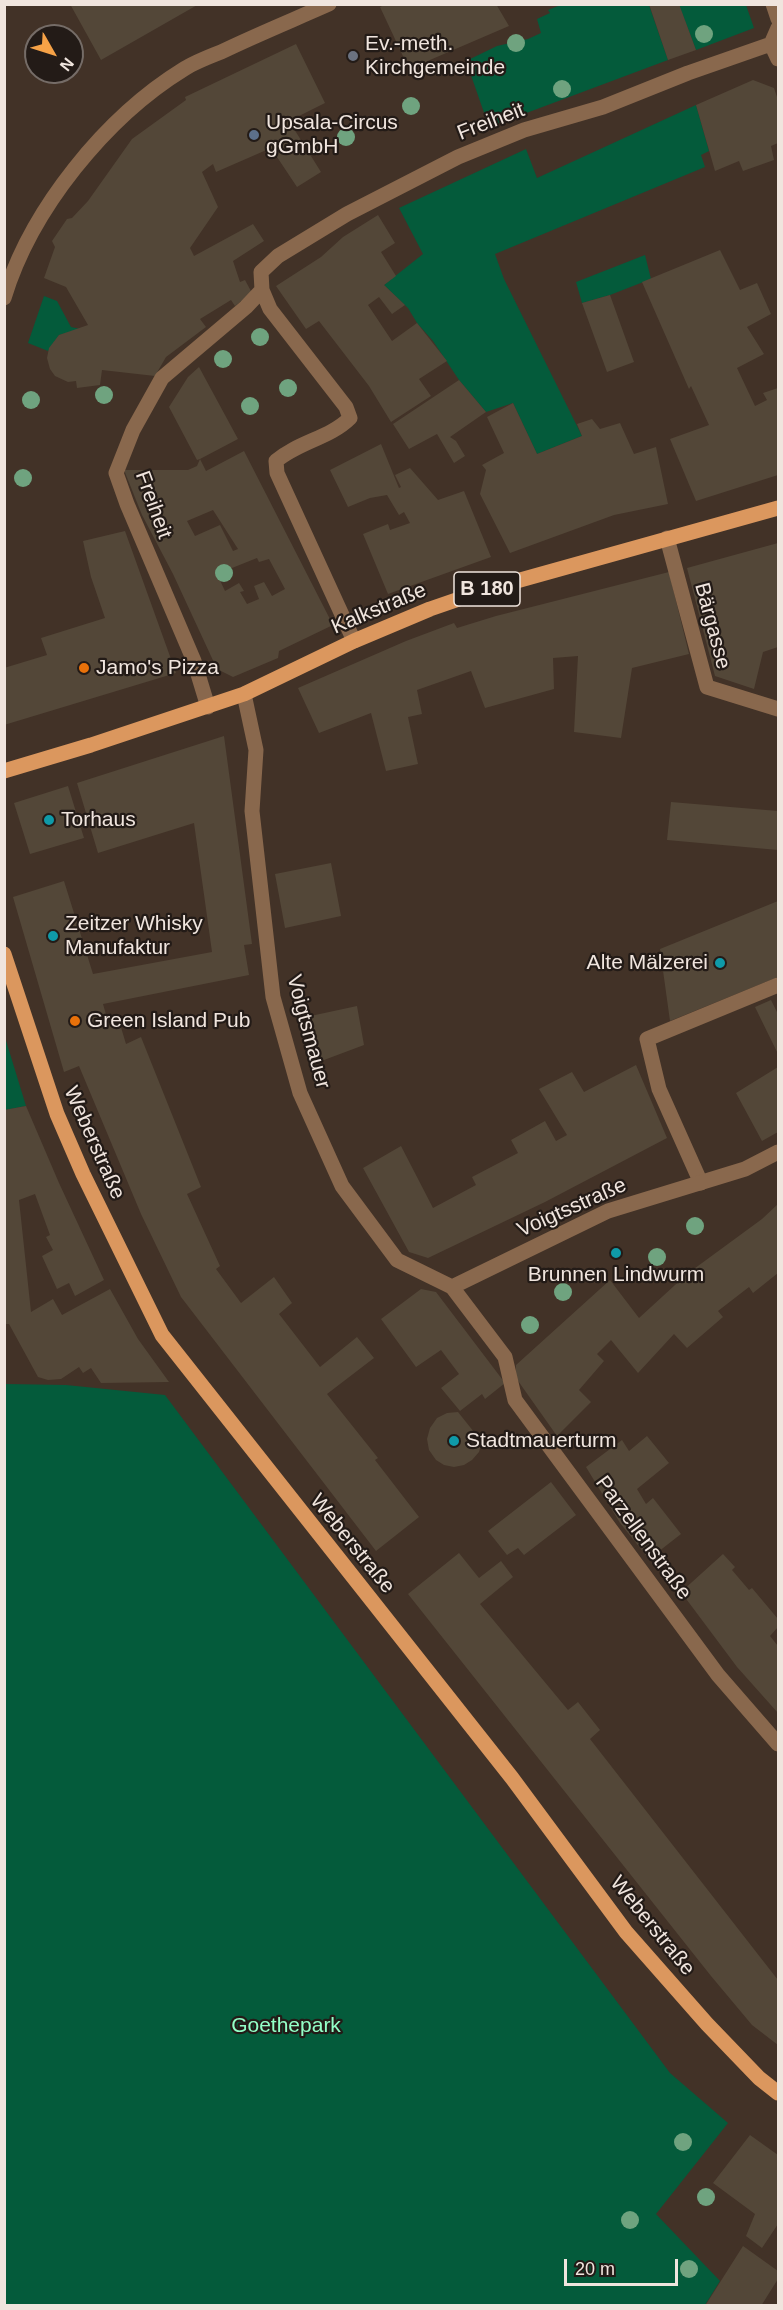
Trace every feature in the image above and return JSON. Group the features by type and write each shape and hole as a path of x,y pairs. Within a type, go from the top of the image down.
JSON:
{"main road":[{"name":"Kalkstraße","path":"4,771 91,745 243,694 354,641 430,609 488,589 778,508"},
{"name":"Weberstraße","path":"4,954 57,1114 83,1174 162,1335 512,1778 626,1932 707,2024 759,2078 778,2093"}],"street":[{"path":"4,298 18,262 67,179 119,118 153,90 186,68 329,4"},
{"path":"772,4 778,19"},
{"path":"778,28 771,44 778,59"},
{"name":"Freiheit","path":"208,707 194,661 126,504 116,473 132,430 162,378 246,307 262,290 261,272 278,256 347,214 458,157 524,130 603,107 688,73 771,44"},
{"path":"262,290 270,309 346,407 350,418 342,426 284,454 276,461 277,473 354,641"},
{"name":"Bärgasse","path":"667,538 707,687 778,709"},
{"name":"Voigtsmauer","path":"243,694 256,750 252,811 273,997 300,1094 342,1186 397,1260 452,1287"},
{"path":"701,1182 659,1089 647,1039 778,985"},
{"name":"Voigtsstraße","path":"452,1287 608,1211 745,1169 778,1152"},
{"name":"Parzellenstraße","path":"452,1287 505,1357 515,1400 717,1675 778,1744"}],"green space":[{"path":"563,4 649,5 668,60 489,127 466,61 497,46 528,39 541,33 537,19 550,13 548,10"},
{"path":"679,5 746,5 754,28 696,50"},
{"path":"696,105 709,151 701,155 705,167 495,254 504,279 582,436 537,454 513,403 486,412 459,380 408,308 384,285 423,254 399,208 526,149 537,178"},
{"path":"645,255 651,279 582,303 576,282"},
{"path":"44,296 57,301 71,327 80,329 59,335 48,351 28,343"},
{"path":"4,1034 26,1106 5,1110 4,1110"},
{"name":"Goethepark","path":"5,1384 66,1385 165,1395 670,2073 728,2123 656,2214 720,2281 705,2305 5,2305"}],"building":[{"path":"70,4 199,4 101,60 84,29 84,24 81,24"},
{"path":"386,4 496,4 509,26 409,69 380,7"},
{"path":"649,4 679,4 696,50 668,60"},
{"path":"296,44 325,103 289,121 321,172 297,187 271,148 216,172 213,164 202,172 218,207 190,248 194,256 253,224 264,241 233,261 240,282 245,280 252,293 235,306 231,300 200,319 206,327 166,357 155,376 102,370 100,385 77,388 76,381 68,382 55,376 47,358 49,348 59,335 88,325 66,287 44,278 55,247 52,241 67,219 72,218 88,201 132,139 186,100 185,97"},
{"path":"753,80 774,88 778,100 778,143 771,146 774,160 743,171 739,161 715,171 696,105"},
{"path":"378,215 395,243 381,252 396,276 384,285 405,305 392,314 379,297 368,305 392,341 417,323 447,361 419,379 431,396 391,422 369,386 319,321 306,329 276,286 321,257 343,237"},
{"path":"720,250 740,290 757,283 771,314 747,327 764,354 737,368 755,406 767,400 763,393 778,388 778,475 696,501 670,439 709,425 691,386 689,389 642,282"},
{"path":"610,295 634,362 607,372 582,303"},
{"path":"199,367 238,439 197,460 169,407 188,377"},
{"path":"459,380 486,412 450,437 456,441 465,456 454,463 437,434 409,449 393,424"},
{"path":"513,403 537,454 582,436 577,424 592,419 600,429 620,423 634,454 656,447 668,504 614,515 510,553 480,494 486,470 482,465 504,453 487,417"},
{"path":"381,444 399,488 401,487 395,475 410,468 438,500 464,491 491,557 388,594 363,534 388,524 390,530 410,523 404,512 399,515 387,495 370,498 348,507 330,470"},
{"path":"244,451 333,625 279,651 278,658 233,677 217,669 173,574 142,515 124,470 188,470 197,466 200,459 206,471","holes":["213,510 238,549 233,551 220,525 195,536 187,521","257,558 259,562 269,559 285,589 272,596 264,582 254,586 259,599 247,604 240,592 244,591 239,583 225,591 217,574"]},
{"path":"125,531 176,673 4,725 4,668 47,655 41,638 105,618 91,577 83,541"},
{"path":"778,543 778,647 763,652 754,689 715,676 687,568"},
{"path":"669,572 689,654 632,668 621,738 574,732 578,656 553,658 554,689 485,708 471,671 417,690 422,714 408,717 418,764 386,771 371,713 319,733 298,688 406,641 454,623 457,628"},
{"path":"224,736 252,944 244,945 249,975 103,1004 107,1018 117,1014 126,1044 141,1037 201,1187 187,1194 220,1266 216,1269 241,1303 274,1277 292,1303 279,1314 320,1367 357,1337 374,1358 327,1394 378,1458 375,1460 419,1517 376,1551 181,1297 141,1214 79,1066 64,1072 13,897 64,881 93,974 212,952 194,823 98,853 77,783"},
{"name":"Torhaus","path":"68,786 84,838 30,854 14,803"},
{"path":"671,802 778,811 778,850 667,840"},
{"path":"331,863 341,916 285,928 275,874"},
{"name":"Alte Mälzerei","path":"778,901 778,977 670,1021 660,949"},
{"path":"771,1000 778,1014 778,1054 755,1007"},
{"path":"357,1006 364,1045 316,1063 306,1017"},
{"path":"636,1065 667,1138 545,1202 428,1258 409,1252 363,1168 401,1146 433,1208 476,1185 472,1177 518,1153 511,1140 545,1121 556,1141 567,1135 539,1089 572,1072 584,1092"},
{"path":"778,1067 778,1132 762,1141 736,1093"},
{"path":"26,1106 104,1280 75,1296 69,1283 57,1289 42,1256 53,1250 46,1237 50,1235 35,1194 19,1200 31,1312 53,1299 62,1315 110,1289 138,1339 169,1382 101,1383 91,1368 83,1373 79,1367 61,1379 48,1380 38,1377 9,1324 4,1324 4,1110"},
{"path":"778,1204 778,1273 753,1293 749,1287 718,1311 723,1317 687,1348 674,1334 638,1373 611,1340 597,1354 604,1361 579,1390 591,1402 557,1436 516,1378 516,1365 610,1280 639,1318 687,1274 762,1219"},
{"path":"421,1289 436,1292 505,1383 485,1399 482,1394 460,1411 441,1388 459,1374 441,1350 416,1367 381,1319"},
{"name":"Stadtmauerturm","path":"458,1412 482,1442 479,1452 472,1460 454,1467 436,1460 429,1450 427,1439 430,1428 437,1418 447,1413"},
{"path":"647,1436 669,1463 637,1489 646,1504 653,1498 681,1534 649,1559 620,1523 586,1467 622,1440 629,1451"},
{"path":"551,1482 576,1515 524,1555 518,1548 507,1555 488,1531"},
{"path":"459,1553 479,1578 501,1561 513,1577 480,1604 568,1710 578,1702 600,1730 590,1739 778,1980 778,2045 752,2025 711,1976 408,1594"},
{"path":"723,1554 735,1567 732,1570 749,1590 752,1588 778,1619 778,1627 770,1636 778,1646 778,1713 737,1667 681,1592"},
{"path":"750,2135 778,2155 778,2224 762,2248 746,2236 755,2214 713,2183"},
{"path":"743,2246 778,2271 778,2279 761,2306 705,2306"}],"place":[{"name":"Ev.-meth. Kirchgemeinde","path":"353,56"},
{"name":"Upsala-Circus gGmbH","path":"254,135"},
{"name":"Jamo's Pizza","path":"84,668"},
{"name":"Torhaus","path":"49,820"},
{"name":"Zeitzer Whisky Manufaktur","path":"53,936"},
{"name":"Alte Mälzerei","path":"720,963"},
{"name":"Green Island Pub","path":"75,1021"},
{"name":"Brunnen Lindwurm","path":"616,1253"},
{"name":"Stadtmauerturm","path":"454,1441"}]}
